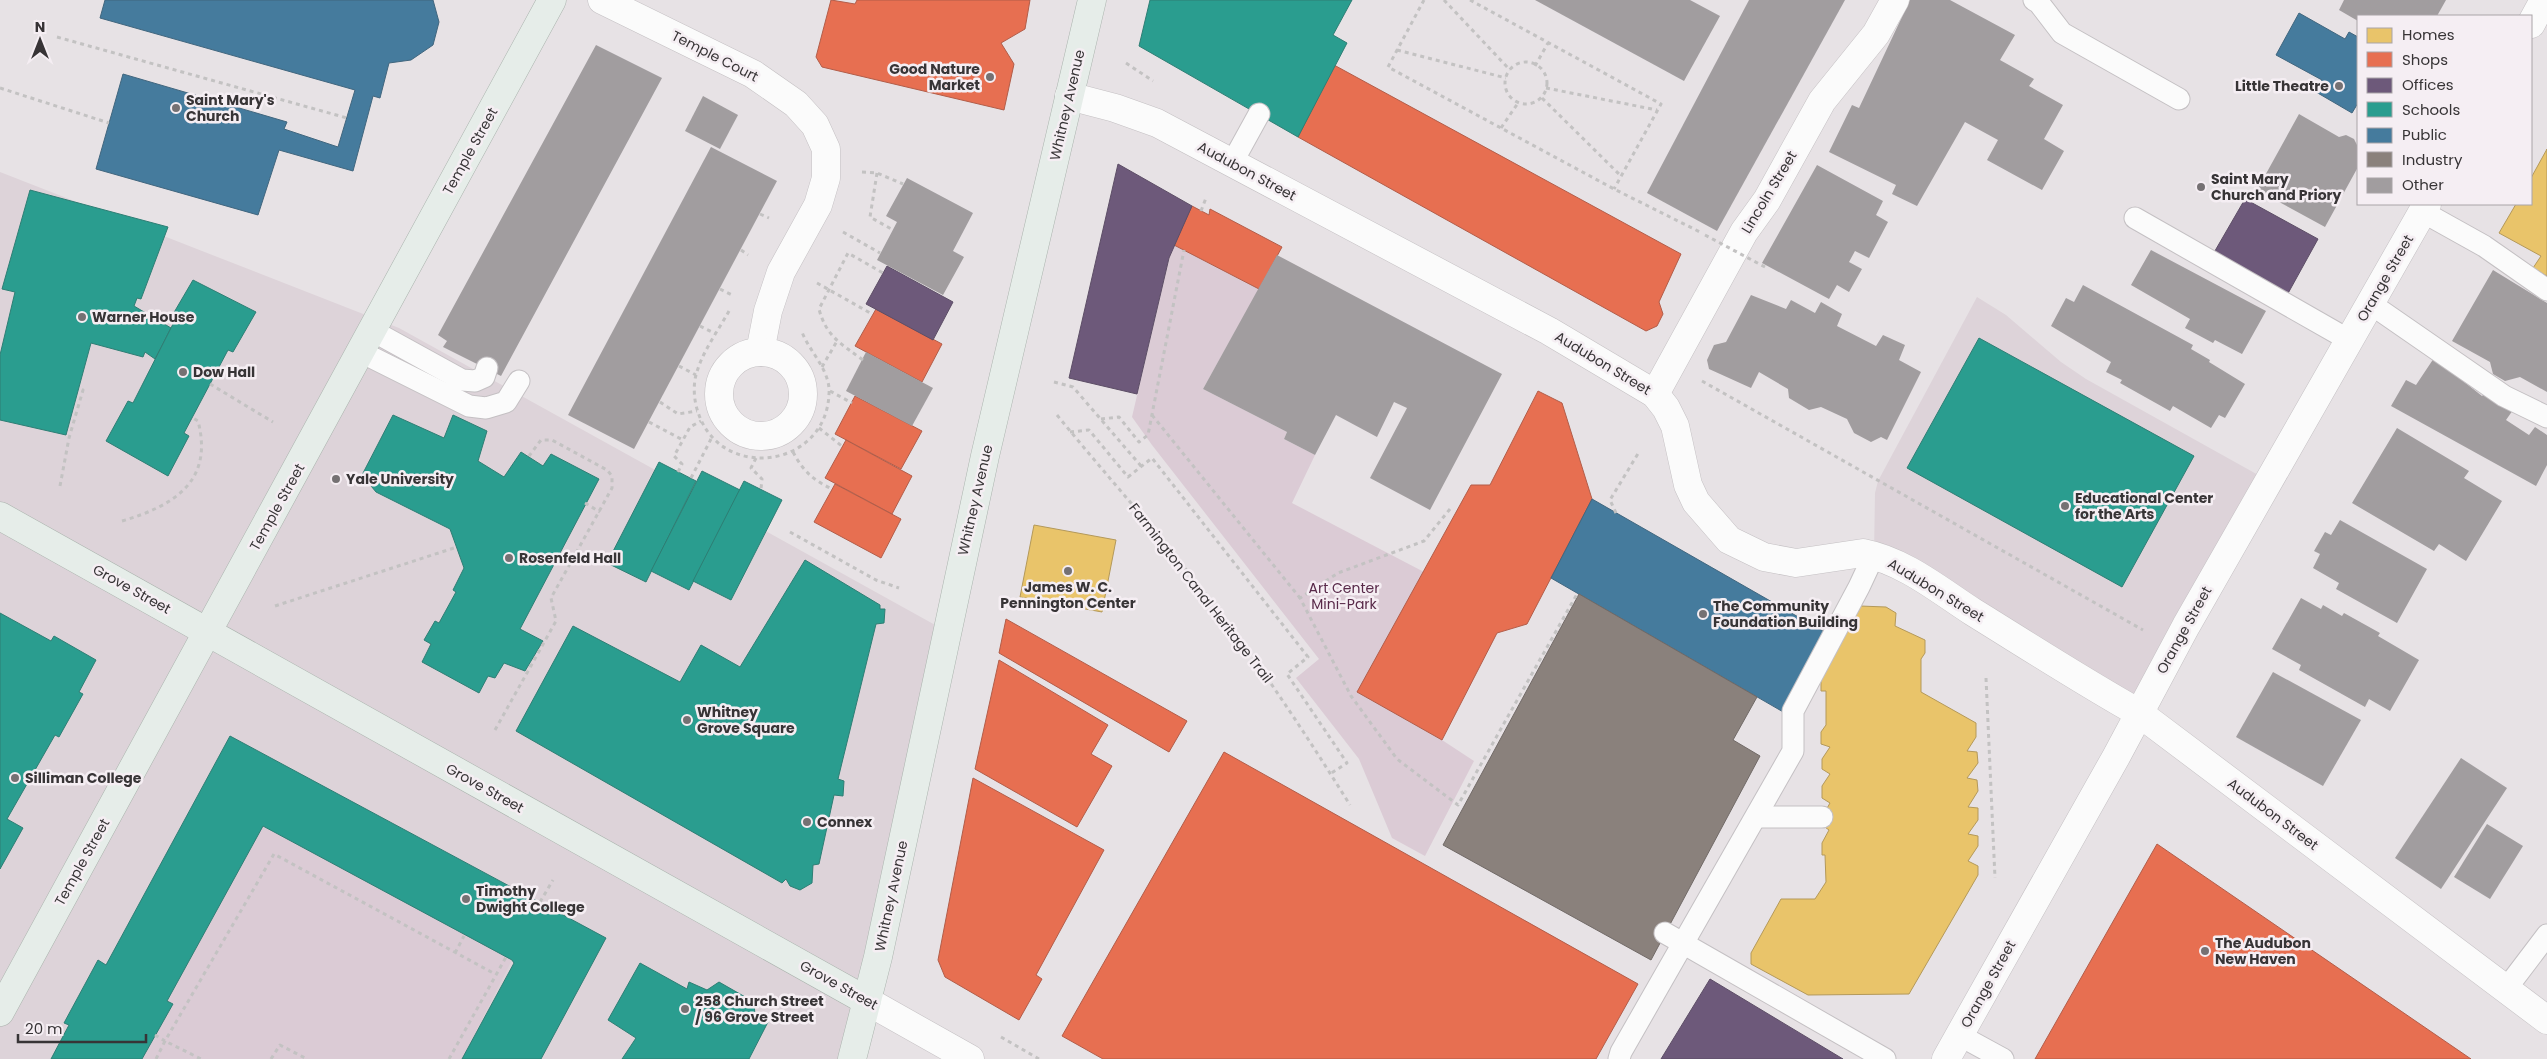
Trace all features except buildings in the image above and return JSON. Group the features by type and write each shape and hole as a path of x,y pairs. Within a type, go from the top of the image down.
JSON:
{"main road":[{"name":"Temple Street","path":"0,1012 552,0"},
{"name":"Whitney Avenue","path":"852,1059 867,1001 984,456 1092,0"},
{"name":"Grove Street","path":"0,516 867,1001"}],"street":[{"name":"Temple Court","path":"602,0 754,74 796,104 815,125 826,149 826,178 818,205 781,272 768,311 760,352"},
{"name":"Lincoln Street","path":"1655,394 1744,232 1767,200 1822,100 1876,34 1895,0"},
{"path":"2532,22 2544,0"},
{"name":"Audubon Street","path":"1069,96 1115,108 1157,123 1558,336 1655,394 1666,408 1675,426 1688,485 1696,502 1729,540 1764,557 1796,563 1850,554 1874,555 1912,572 2090,686 2139,713 2547,1020"},
{"name":"Orange Street","path":"1946,1059 2186,626 2425,208"},
{"name":"Grove Street","path":"867,1001 970,1059"}],"lane":[{"path":"2034,0 2039,3 2062,33 2179,99"},
{"path":"1232,163 1259,114"},
{"path":"2425,208 2547,290"},
{"path":"2136,218 2349,340"},
{"path":"2371,304 2504,396 2547,417"},
{"path":"367,341 462,380 475,381 484,376 487,368"},
{"path":"367,341 469,406 486,408 506,402 519,381"},
{"path":"1619,1059 1620,1052 1674,938 1756,817 1793,751 1793,710 1874,555"},
{"path":"1756,817 1822,817"},
{"path":"2506,989 2547,936"},
{"path":"1674,938 1884,1059"},
{"path":"1959,1035 2003,1059"}],"path":[{"path":"1424,0 1388,67 1614,189 1765,267"},
{"path":"1444,0 1510,70"},
{"path":"1470,0 1661,104 1614,189"},
{"path":"57,37 347,118"},
{"path":"1535,66 1548,42"},
{"path":"1397,50 1506,78"},
{"path":"1530,63 1542,69 1547,77 1546,88 1542,98 1527,105 1518,103 1507,92 1506,78 1510,70 1518,64 1530,63"},
{"path":"0,88 110,123"},
{"path":"1546,88 1657,110"},
{"path":"1542,98 1621,176"},
{"path":"1501,128 1518,103"},
{"path":"860,172 877,173 903,184"},
{"path":"877,173 870,217 893,230"},
{"path":"1201,211 1206,198"},
{"path":"842,231 880,253"},
{"path":"1101,419 1119,417 1139,442 1148,434 1184,250"},
{"path":"863,360 837,341 823,326 819,309 848,253 883,272"},
{"path":"813,281 872,314"},
{"path":"720,289 736,298 741,290"},
{"path":"732,305 696,375 694,401 701,421 711,439 731,452 756,458 793,452 806,444 826,418 830,391 822,368 801,327"},
{"path":"700,326 716,334"},
{"path":"822,368 837,341"},
{"path":"679,366 696,375"},
{"path":"1696,378 2145,631"},
{"path":"1054,382 1073,387 1141,466"},
{"path":"210,384 273,422"},
{"path":"60,486 83,390 78,389"},
{"path":"830,391 852,403"},
{"path":"660,402 678,414 698,411"},
{"name":"Farmington Canal Heritage Trail","path":"1056,416 1163,541 1213,604 1265,674 1350,805"},
{"path":"1152,416 1300,598 1351,696 1397,759 1458,805 1577,594"},
{"path":"122,521 159,508 186,489 195,476 201,463 201,433 198,421 193,418"},
{"path":"678,472 682,464 674,456 690,427 701,421"},
{"path":"649,422 682,440"},
{"path":"819,428 843,447"},
{"path":"1070,432 1089,430 1128,477 1152,458 1308,657 1286,674 1347,763 1330,774"},
{"path":"690,478 711,439"},
{"path":"495,730 556,621 551,598 612,488 612,476 607,470 552,440 541,440 529,456"},
{"path":"793,452 799,464 812,479 832,489"},
{"path":"1616,513 1610,500 1639,452"},
{"path":"756,458 751,468 762,479 762,489"},
{"path":"585,503 600,512"},
{"path":"1300,598 1338,572 1424,541 1450,509"},
{"path":"790,532 876,580 899,588"},
{"path":"275,606 457,547"},
{"path":"1986,678 1995,878"},
{"path":"156,1059 274,854 495,974"},
{"path":"540,902 553,880"},
{"path":"455,953 464,936"},
{"path":"449,1059 506,957"},
{"path":"155,1035 201,1059"},
{"path":"271,1059 280,1045 307,1059"}],"shaded area":[{"name":"Yale University","path":"0,172 399,328 946,631 852,1059 0,1059"},
{"name":"Educational Center for the Arts","path":"1977,297 2006,315 2061,362 2086,379 2269,481 2139,713 1874,555 1875,493 1878,481"}],"green space":[{"name":"Art Center Mini-Park","path":"1174,245 1259,289 1203,389 1287,432 1284,439 1315,455 1292,503 1424,572 1358,692 1442,740 1474,761 1425,856 1392,838 1359,759 1296,678 1319,659 1132,417 1169,258"},
{"path":"263,826 512,960 462,1059 142,1059 173,1004 167,1001"}],"place":[{"name":"Good Nature Market","path":"990,77"},
{"name":"Little Theatre","path":"2339,86"},
{"name":"Saint Mary's Church","path":"176,108"},
{"name":"Saint Mary Church and Priory","path":"2201,187"},
{"name":"Warner House","path":"82,317"},
{"name":"Dow Hall","path":"183,372"},
{"name":"Yale University","path":"336,479"},
{"name":"Educational Center for the Arts","path":"2065,506"},
{"name":"Rosenfeld Hall","path":"509,558"},
{"name":"James W. C. Pennington Center","path":"1068,571"},
{"name":"The Community Foundation Building","path":"1703,614"},
{"name":"Whitney Grove Square","path":"687,720"},
{"name":"Silliman College","path":"15,778"},
{"name":"Connex","path":"807,822"},
{"name":"Timothy Dwight College","path":"466,899"},
{"name":"The Audubon New Haven","path":"2205,951"},
{"name":"258 Church Street / 96 Grove Street","path":"685,1009"}]}
